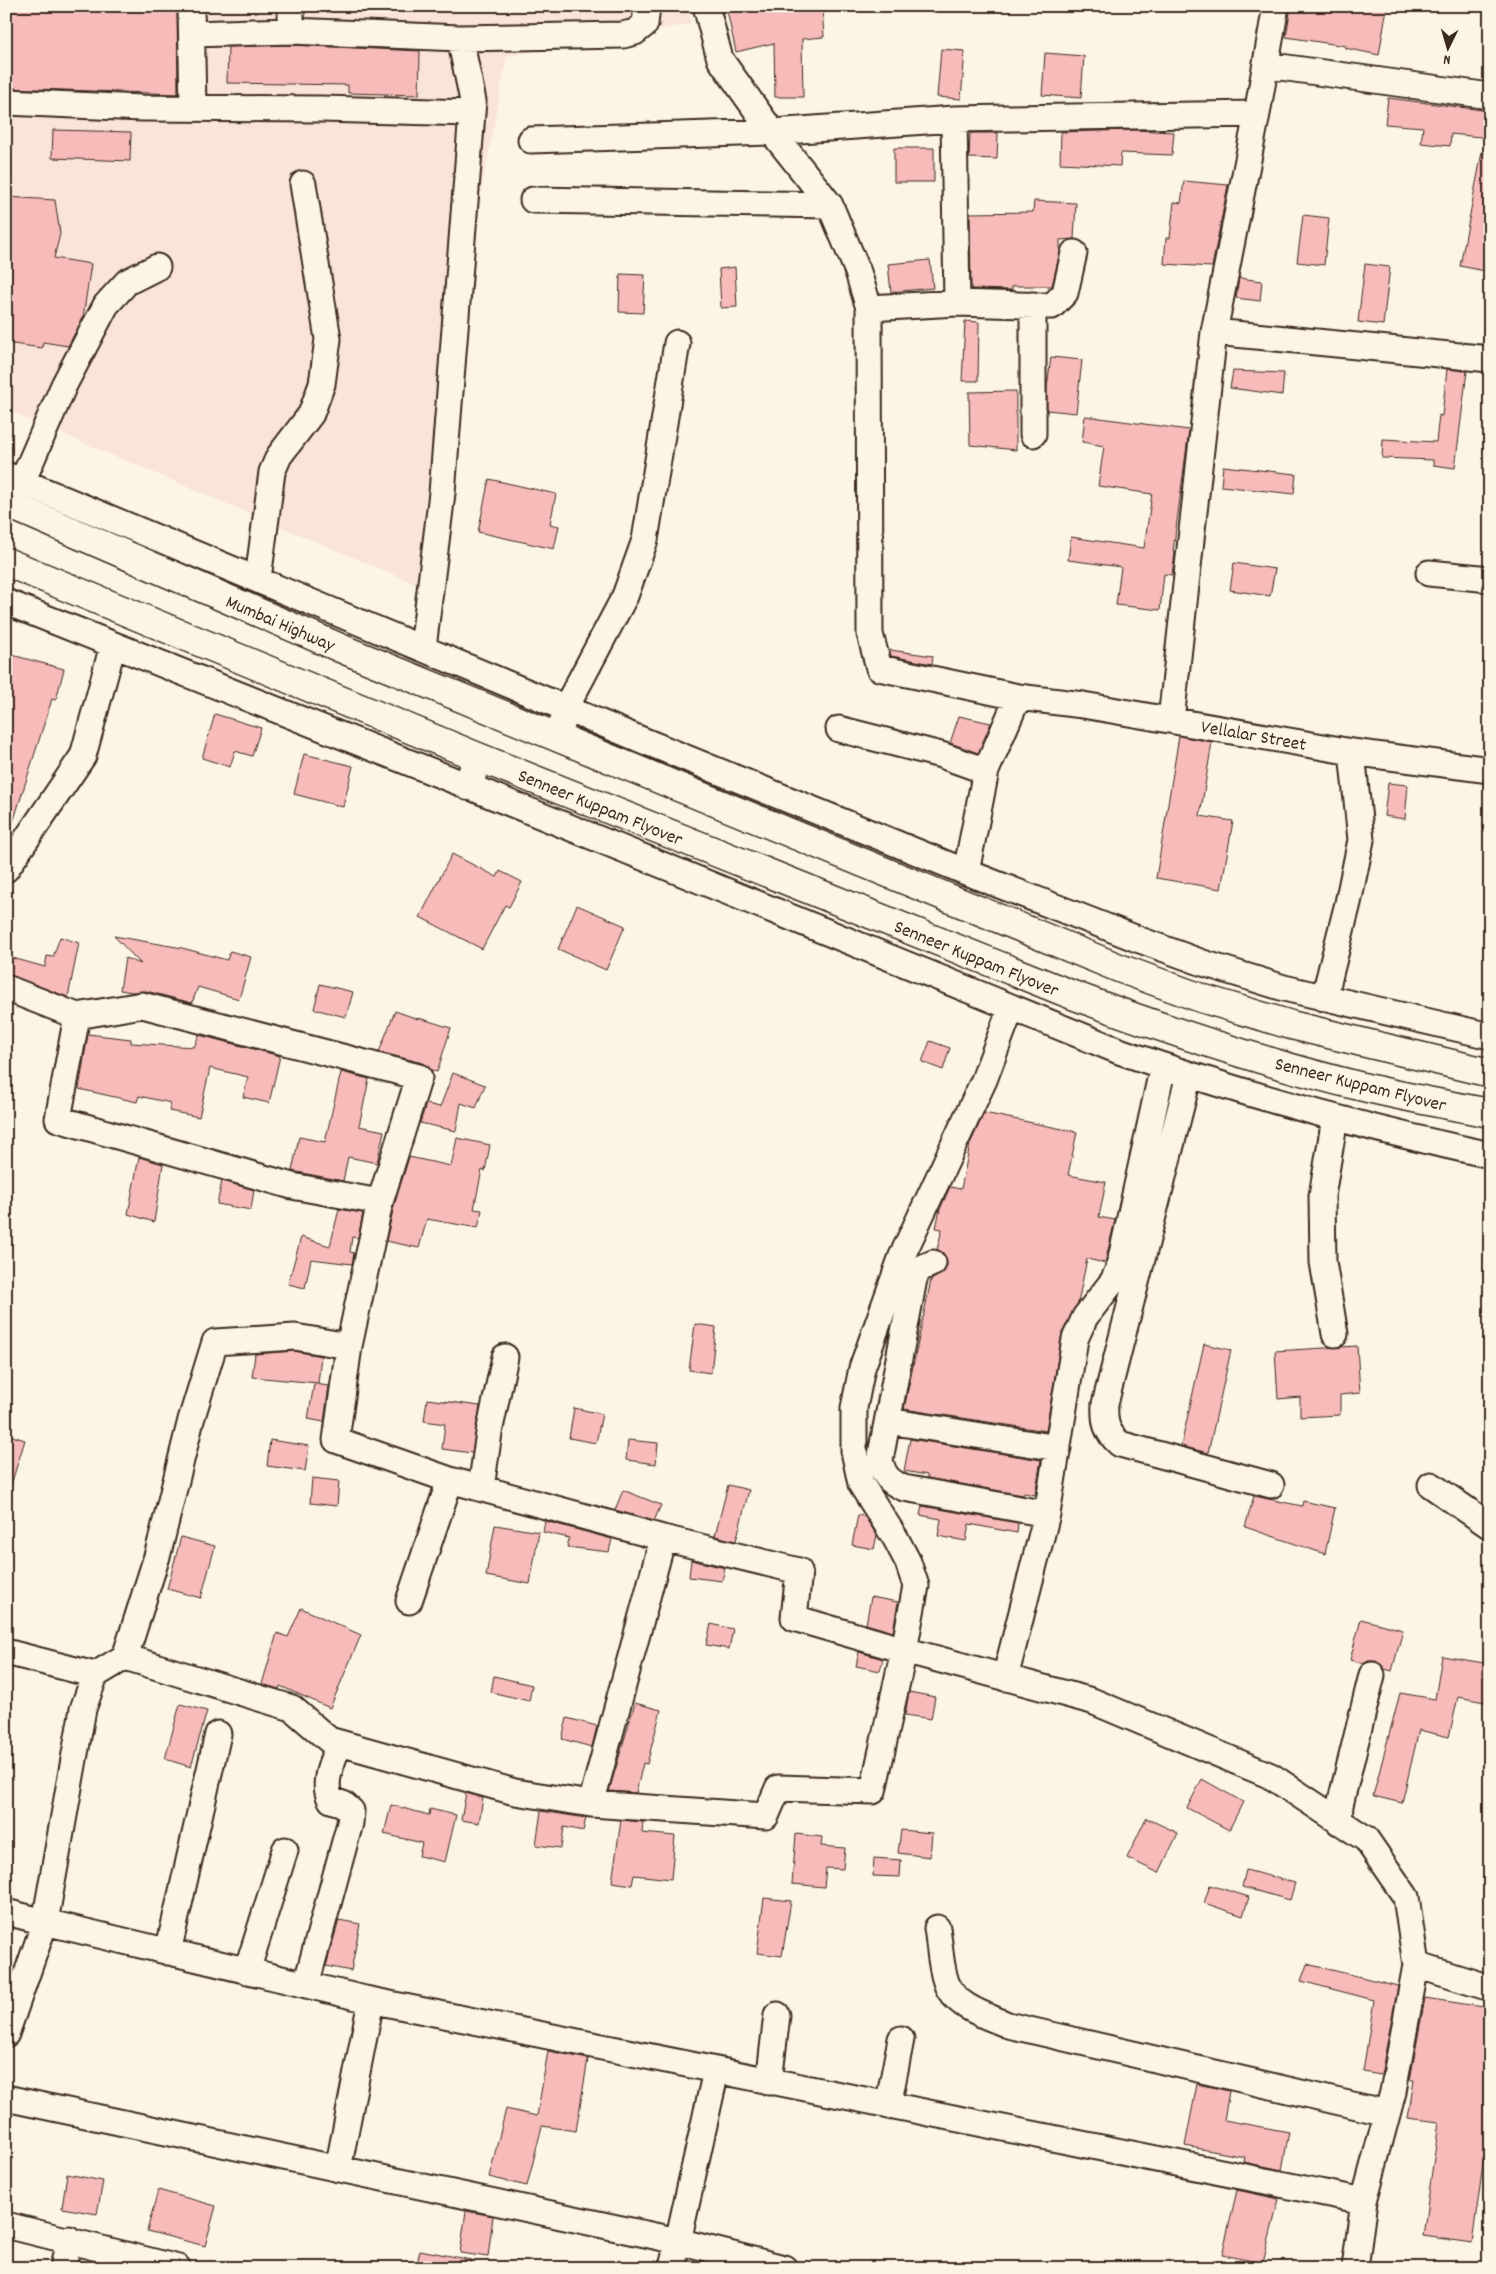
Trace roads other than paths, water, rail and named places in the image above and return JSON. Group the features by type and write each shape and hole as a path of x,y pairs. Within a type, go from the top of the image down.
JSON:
{"highway":[{"name":"Mumbai Highway","path":"11,487 345,650 557,738"},
{"path":"6,562 478,757 468,786"},
{"name":"Senneer Kuppam Flyover","path":"557,738 1119,968 1201,998 1291,1025 1490,1073"},
{"name":"Senneer Kuppam Flyover","path":"478,757 1070,994 1157,1026 1278,1064 1362,1087 1490,1113"}],"street":[{"path":"191,6 193,108"},
{"path":"291,6 291,31"},
{"path":"192,34 291,31 460,38 623,35 636,32 645,24 646,6"},
{"path":"706,6 720,59 772,132 830,205 858,272 869,308 957,303 1052,306 1061,299 1065,292 1074,253"},
{"path":"1171,720 1214,332 1258,114 1276,6"},
{"path":"423,648 442,493 473,101 460,38"},
{"path":"1266,65 1490,96"},
{"path":"6,102 142,108 321,109 472,113"},
{"path":"531,140 772,132 954,119 1258,114"},
{"path":"954,119 957,303"},
{"path":"258,579 272,472 279,456 312,414 322,384 328,339 303,184"},
{"path":"533,200 830,205"},
{"path":"157,267 127,282 106,304 11,487 258,579 567,709 966,872 1203,963 1284,988 1490,1036"},
{"path":"1033,305 1033,434"},
{"name":"Vellalar Street","path":"869,308 870,634 879,668 1018,697 1040,698 1352,752 1490,770"},
{"path":"1214,332 1490,359"},
{"path":"557,738 572,696 625,596 636,568 644,540 677,343"},
{"path":"1429,573 1490,579"},
{"path":"6,602 468,786 1011,1008 1163,1066 1334,1118 1416,1139 1490,1154"},
{"path":"6,869 83,756 113,644"},
{"path":"966,872 986,772 1018,697"},
{"path":"839,729 941,755 986,772"},
{"path":"1324,998 1348,903 1360,840 1352,752"},
{"path":"6,988 77,1016 142,1005 419,1077 380,1202 349,1346 336,1440 450,1480 663,1538 799,1571 794,1618 1092,1701 1271,1776 1366,1840 1406,1897 1416,1965 1387,2113 1364,2201 1354,2268"},
{"path":"125,1657 292,1708 329,1740 515,1792 591,1804 766,1816 778,1788 873,1791 916,1586 908,1562 896,1539 861,1484 854,1451 854,1408 862,1368 902,1256 984,1080 1011,1008"},
{"path":"77,1016 58,1119 292,1186 380,1202"},
{"path":"1005,1678 1047,1514 1075,1339 1086,1317 1113,1281 1119,1268 1163,1066"},
{"path":"1189,1075 1105,1404 1104,1422 1109,1435 1120,1444 1271,1485"},
{"path":"1334,1118 1322,1196 1323,1262 1335,1334"},
{"path":"933,1263 920,1269 914,1279 880,1460 882,1472 891,1483 904,1488 1047,1514"},
{"path":"6,2034 45,1922 82,1709 96,1675 125,1657 158,1553 191,1420 215,1342 295,1336 349,1346"},
{"path":"481,1488 489,1433 505,1357"},
{"path":"888,1421 1058,1448"},
{"path":"409,1601 450,1480"},
{"path":"1431,1485 1490,1526"},
{"path":"591,1804 663,1538"},
{"path":"6,1652 96,1675"},
{"path":"1339,1822 1340,1805 1372,1675"},
{"path":"168,1952 218,1734"},
{"path":"306,1985 350,1824 351,1811 343,1804 331,1800 326,1791 328,1776 339,1743"},
{"path":"247,1971 285,1850"},
{"path":"6,1912 372,2001 1364,2201"},
{"path":"936,1928 946,1984 959,2000 978,2012 1008,2025 1387,2113"},
{"path":"1416,1965 1490,1988"},
{"path":"338,2169 372,2001"},
{"path":"769,2082 777,2015"},
{"path":"888,2106 901,2038"},
{"path":"672,2268 716,2071"},
{"path":"6,2098 678,2242 784,2268"},
{"path":"6,2225 69,2239 178,2268"},
{"path":"63,2268 69,2239"}]}
